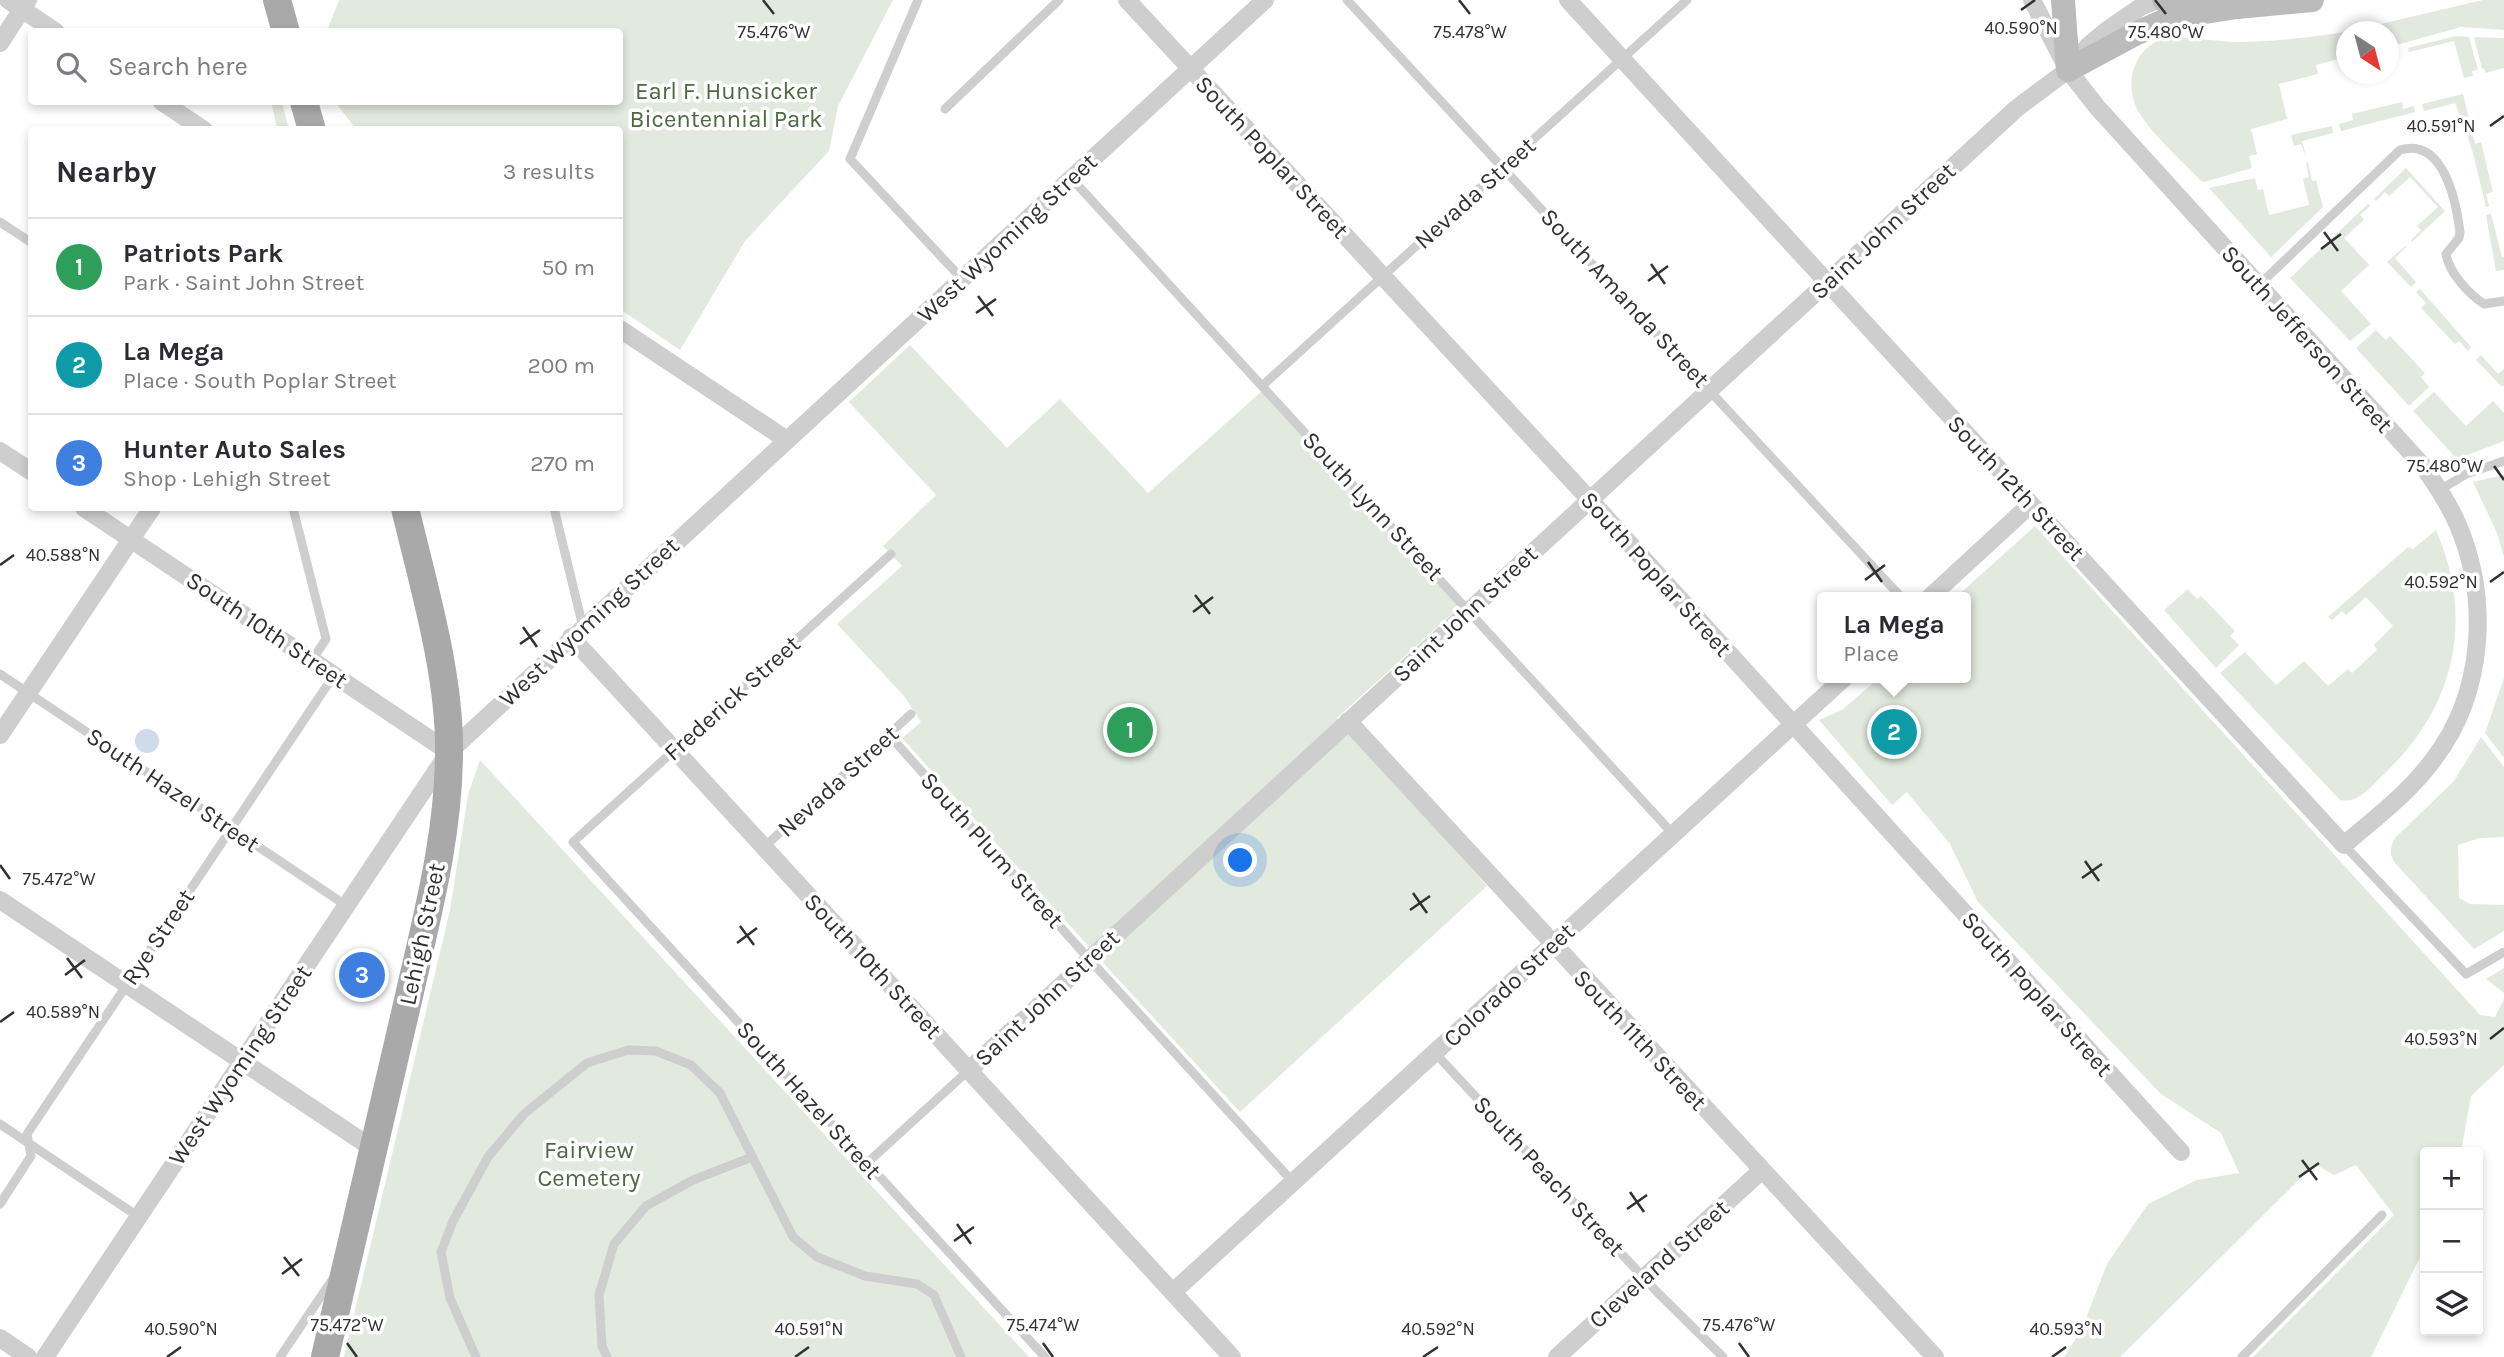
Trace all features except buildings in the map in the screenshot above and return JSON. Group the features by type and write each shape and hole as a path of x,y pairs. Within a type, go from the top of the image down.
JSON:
{"main road":[{"path":"277,0 285,28"},
{"path":"2063,0 2068,70 2173,17 2237,7 2312,0"},
{"path":"2164,0 2237,7"},
{"path":"305,105 311,126"},
{"name":"Lehigh Street","path":"325,1357 437,869 444,818 449,752 447,695 406,511"}],"street":[{"name":"South Poplar Street","path":"1127,0 1590,500 1792,726 2181,1152"},
{"name":"West Wyoming Street","path":"45,1357 449,752 1265,0"},
{"name":"South 12th Street","path":"1568,0 2344,845"},
{"name":"South Jefferson Street","path":"2032,0 2068,70 2120,133 2423,466 2458,525 2470,558 2478,623 2476,650 2467,695 2451,732 2434,759 2408,790 2344,845"},
{"name":"Saint John Street","path":"969,1070 2017,108 2068,70 2088,46 2106,31 2142,6 2158,0"},
{"path":"0,43 20,3 51,28"},
{"path":"166,105 198,126"},
{"path":"623,331 787,440"},
{"path":"0,451 28,469"},
{"path":"1935,592 2031,504"},
{"name":"South 10th Street","path":"89,511 449,752"},
{"path":"0,735 150,511"},
{"name":"South 10th Street","path":"577,632 675,750 1233,1357"},
{"name":"Colorado Street","path":"1173,1292 1838,683"},
{"name":"South 11th Street","path":"1348,721 1935,1357"},
{"path":"0,900 374,1150"},
{"name":"Cleveland Street","path":"1557,1357 1761,1171"},
{"path":"0,1338 28,1357"}],"lane":[{"path":"918,0 850,159 963,280"},
{"path":"945,109 1059,0"},
{"name":"South Amanda Street","path":"1348,0 1896,592"},
{"name":"Nevada Street","path":"1262,386 1687,0"},
{"path":"2258,286 2400,150 2413,146 2424,149 2434,158 2450,184 2460,232 2459,238 2446,254 2451,268 2475,298 2484,304 2504,301"},
{"name":"South Lynn Street","path":"1072,179 1674,834"},
{"path":"0,222 28,240"},
{"path":"2440,491 2466,474 2504,461"},
{"path":"293,511 326,639 312,660"},
{"path":"555,511 577,632"},
{"name":"Frederick Street","path":"573,842 891,554"},
{"name":"South Hazel Street","path":"0,674 346,906"},
{"name":"Rye Street","path":"0,1204 31,1156 27,1134 334,675"},
{"name":"Nevada Street","path":"764,847 911,714"},
{"name":"South Plum Street","path":"889,735 1089,960 1293,1182"},
{"name":"South Hazel Street","path":"573,842 1045,1357"},
{"name":"South 12th Street","path":"2344,845 2466,974 2504,952"},
{"path":"476,1357 450,1298 441,1252 453,1221 488,1157 524,1114 587,1063 628,1050 656,1051 691,1065 720,1093 793,1237 817,1257 865,1276 917,1284 934,1296 961,1357"},
{"name":"South Peach Street","path":"1435,1053 1644,1278 1723,1357"},
{"name":"Saint John Street","path":"867,1163 969,1070"},
{"path":"0,1124 139,1217"},
{"path":"607,1357 603,1346 599,1295 614,1244 646,1206 693,1180 752,1157"},
{"path":"2242,1357 2382,1215"},
{"path":"280,1357 349,1254"}],"green space":[{"name":"Earl F. Hunsicker Bicentennial Park","path":"339,0 893,0 838,106 829,151 745,241 680,350 623,311 623,126 354,126 337,105 623,105 623,28 328,28"},
{"path":"2483,0 2504,0 2504,30 2461,27 2399,44 2399,21 2393,21"},
{"path":"2336,33 2336,60 2316,65 2318,74 2279,84 2287,119 2251,129 2257,154 2249,156 2252,168 2201,181 2148,125 2137,109 2132,88 2134,67 2145,50 2154,43 2171,38 2234,42 2293,39"},
{"path":"2456,36 2469,37 2478,70 2472,71 2473,76 2464,78 2454,41 2409,52 2408,48"},
{"path":"2474,37 2504,38 2504,68 2485,73"},
{"path":"2463,94 2470,123 2463,125 2455,103 2424,111 2422,104"},
{"path":"2402,102 2403,109 2414,106 2415,112 2341,131 2339,124 2353,120 2352,114"},
{"path":"272,105 283,105 288,126 276,126"},
{"path":"2332,126 2333,133 2302,141 2306,157 2301,144 2294,146 2291,135"},
{"path":"2471,129 2475,144 2481,142 2493,192 2486,194 2489,206 2486,207 2466,132"},
{"path":"2308,162 2312,181 2316,180 2323,207 2271,257 2209,188 2255,178 2258,190 2263,189 2269,215 2309,205 2303,179 2309,177"},
{"path":"2406,168 2445,211 2412,242 2421,230 2417,226 2438,207 2410,177 2389,196 2385,192 2376,201 2374,199"},
{"path":"2368,204 2370,206 2360,215 2364,220 2344,238 2369,265 2341,291 2371,324 2350,341 2290,278"},
{"path":"2491,214 2504,257 2504,270 2496,271 2486,215"},
{"path":"2405,246 2395,258 2416,282 2411,287 2387,262"},
{"path":"2420,289 2471,347 2468,351 2459,341 2455,344 2421,308 2426,303 2416,292"},
{"path":"2376,330 2386,340 2390,336 2425,373 2421,377 2429,387 2409,406 2356,348"},
{"path":"910,345 1007,448 1060,399 1148,493 1262,391 1459,607 1337,718 1487,886 1240,1112 902,738 921,722 904,696 837,624 902,566 883,546 936,495 849,402"},
{"path":"2481,355 2498,374 2504,369 2502,387 2476,360"},
{"path":"2434,392 2466,426 2493,401 2504,413 2504,441 2457,459 2413,411"},
{"path":"2504,475 2504,557 2497,533 2473,482"},
{"path":"2035,526 2480,1015 2495,1017 2504,999 2504,1065 2471,1096 2462,1147 2420,1147 2420,1257 2371,1357 2253,1357 2394,1215 2356,1165 2334,1175 2315,1164 2120,1357 2064,1357 2082,1329 2107,1264 2148,1204 2197,1180 2239,1173 2221,1133 2161,1094 1978,902 1950,844 1907,792 1892,805 1819,720 1842,710 1873,683 1971,683 1971,592 1962,592"},
{"path":"2436,530 2448,564 2454,597 2455,629 2451,661 2442,691 2428,720 2408,748 2384,774 2359,797 2340,800 2220,673 2245,652 2276,685 2304,661 2328,686 2348,669 2352,673 2377,650 2374,645 2393,626 2366,597 2346,615 2342,611 2332,620 2328,617 2408,547 2413,549"},
{"path":"2188,589 2197,599 2201,596 2235,631 2230,636 2239,645 2216,668 2164,610"},
{"path":"2504,678 2504,758 2485,733"},
{"path":"2481,737 2504,767 2504,837 2480,838 2458,845 2459,898 2470,904 2504,905 2504,931 2474,949 2395,863 2391,850 2395,838 2454,781"},
{"name":"Fairview Cemetery","path":"480,760 1029,1357 344,1357 450,910 468,795"},
{"path":"2504,968 2504,993 2486,979"}],"water":[{"path":"147,729 155,733 159,741 155,749 147,753 139,749 135,741 139,733"}],"place":[{"name":"Patriots Park","path":"1130,730"},
{"name":"La Mega","path":"1894,732"},
{"name":"Hunter Auto Sales","path":"362,975"}]}
